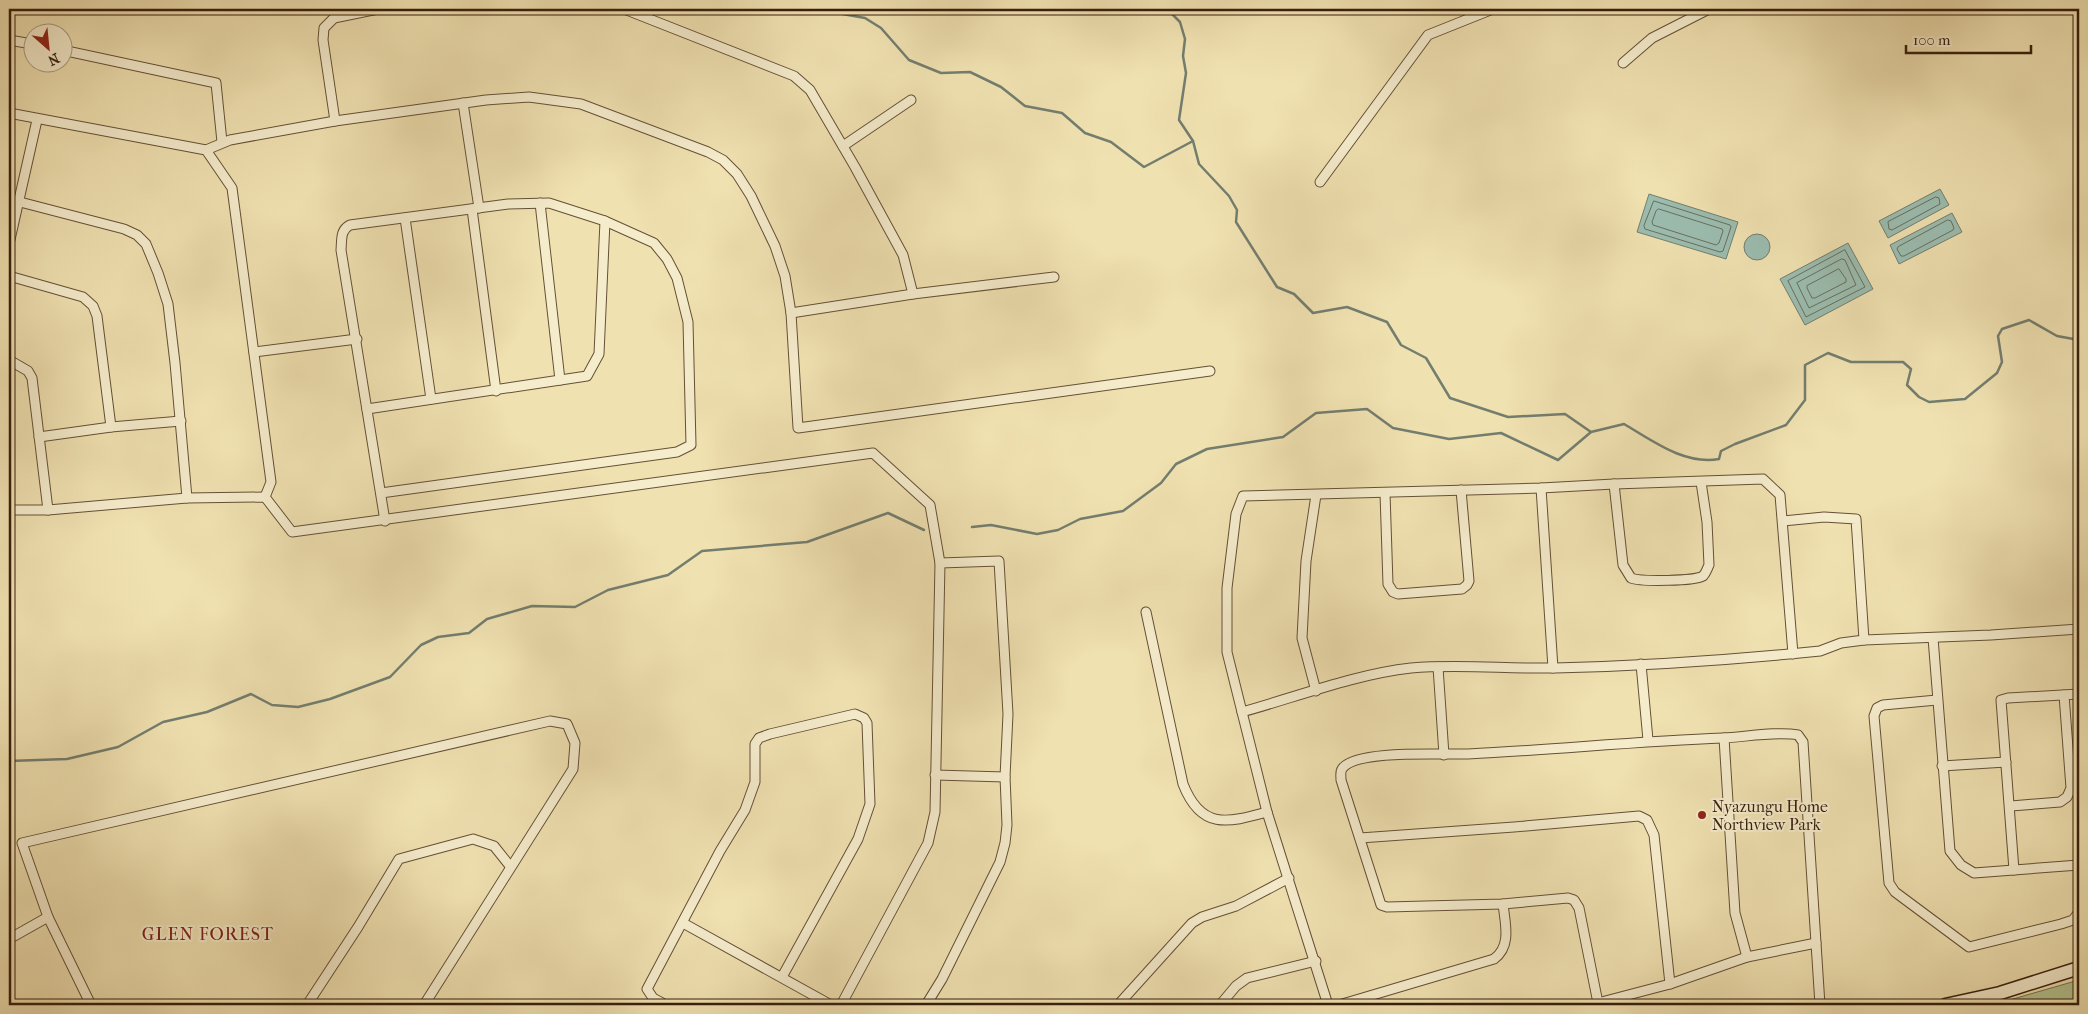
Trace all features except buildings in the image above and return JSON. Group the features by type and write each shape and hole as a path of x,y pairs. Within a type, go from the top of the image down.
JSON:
{"street":[{"path":"335,121 323,40 324,30 327,23 334,18 378,9"},
{"path":"624,9 794,76 810,90 903,255 913,294"},
{"path":"1320,182 1428,34 1493,9"},
{"path":"1623,63 1652,38 1709,9"},
{"path":"9,40 22,42"},
{"path":"72,52 216,83 222,142"},
{"path":"9,114 206,150 222,142 335,121 486,100 530,97 581,104 708,152 723,160 736,174 751,196 775,246 785,276 790,313 798,428 1210,371"},
{"path":"843,146 911,100"},
{"path":"463,103 496,391"},
{"path":"9,244 38,120"},
{"path":"206,150 232,188 271,482 265,497"},
{"path":"20,202 124,229 142,238 158,273 168,304 181,421 186,498"},
{"path":"540,203 560,380"},
{"path":"381,493 677,452 691,445 688,322 677,278 667,259 654,243 605,221 557,204 540,203 508,204 350,225 342,232 341,250 357,339 384,520"},
{"path":"405,218 431,399"},
{"path":"366,409 587,376 599,354 605,221"},
{"path":"9,276 83,297 93,306 97,316 111,427"},
{"path":"790,313 913,294 1054,277"},
{"path":"254,352 357,339"},
{"path":"9,360 23,367 31,375 48,510"},
{"path":"39,437 111,427 181,421"},
{"path":"265,497 292,532 873,453 930,505 940,563 935,812 928,843 841,1005"},
{"path":"1328,1005 1316,961 1267,812 1227,652 1227,588 1236,514 1243,496 1541,488 1763,479 1780,495 1793,654"},
{"path":"1614,484 1623,565 1632,578 1654,581 1699,577 1706,572 1709,566 1707,522 1701,482"},
{"path":"1541,488 1553,668"},
{"path":"1385,493 1388,584 1390,589 1398,594 1462,589 1467,585 1469,581 1461,490"},
{"path":"1316,495 1306,561 1302,638 1316,691"},
{"path":"9,510 48,510 186,498 265,497"},
{"path":"1783,521 1824,518 1856,519 1864,640"},
{"path":"926,1005 942,979 1000,862 1007,825 1005,777 1008,714 999,561 940,563"},
{"path":"1146,612 1183,784 1194,806 1200,813 1209,817 1228,821 1267,812"},
{"path":"1242,712 1380,673 1438,666 1553,668 1641,664 1793,654 1820,651 1841,643 1864,640 1933,638 2079,629"},
{"path":"1933,638 1950,851 1961,865 1974,873 2079,865"},
{"path":"1641,664 1648,740"},
{"path":"1438,666 1444,755"},
{"path":"2014,870 2011,806 2001,700 2079,694"},
{"path":"2011,806 2060,802 2067,797 2071,788 2064,695"},
{"path":"1937,700 1883,705 1876,708 1874,716 1889,883 1895,892 1969,947 2061,924 2073,920 2079,912"},
{"path":"666,1005 653,998 647,989 720,851 745,810 755,782 755,744 759,738 770,734 852,714 864,718 867,723 870,804 867,816 858,838 782,977"},
{"path":"91,1005 48,917 22,843 550,721 567,724 575,743 572,769 424,1005"},
{"path":"1816,943 1747,957 1670,984 1594,1004 1579,908 1574,900 1568,898 1503,904 1383,906 1378,901 1341,780 1341,773 1344,766 1351,762 1385,754 1444,755 1548,750 1648,740 1793,734 1801,737 1816,943 1820,1005"},
{"path":"1724,738 1735,913 1747,957"},
{"path":"1942,766 2006,762"},
{"path":"935,775 1005,777"},
{"path":"1360,838 1639,816 1647,820 1654,835 1670,984"},
{"path":"306,1005 358,928 399,859 473,839 494,846 510,866"},
{"path":"1118,1005 1192,923 1202,917 1236,906 1289,878"},
{"path":"1339,1005 1494,959 1501,954 1506,942 1503,904"},
{"path":"9,939 48,917"},
{"path":"683,924 831,1005"},
{"path":"1220,1005 1236,986 1247,978 1316,961"},
{"path":"1945,1005 2000,993 2079,968"}],"green space":[{"path":"2079,980 2079,1005 1992,1005"}],"water":[{"path":"1940,189 1949,205 1888,238 1879,221"},
{"path":"1649,194 1738,222 1726,259 1637,232"},
{"path":"1952,213 1962,232 1899,264 1890,245"},
{"path":"1757,234 1766,238 1770,247 1766,256 1757,260 1748,256 1744,247 1748,238"},
{"path":"1848,243 1873,289 1805,325 1780,279"}],"waterway":[{"path":"836,9 837,13 865,18 881,28 909,60 941,73 970,72 1001,87 1025,106 1062,113 1085,133 1111,142 1144,167 1193,141"},
{"path":"1170,9 1180,22 1185,39 1183,56 1186,73 1179,120 1193,141 1199,164 1229,196 1237,210 1236,222 1277,287 1294,294 1313,313 1347,307 1387,322 1401,345 1426,358 1450,398 1508,417 1565,414 1591,432 1624,424 1681,455 1706,460 1719,459 1721,451 1786,425 1805,400 1805,365 1828,353 1851,362 1903,362 1911,369 1907,385 1919,397 1929,402 1965,399 1997,373 2002,362 1998,336 2002,329 2029,320 2057,336 2079,340"},
{"path":"972,527 991,525 1037,534 1058,530 1080,519 1123,511 1161,483 1176,464 1207,449 1283,437 1316,413 1367,409 1393,428 1449,439 1501,433 1558,460 1591,432"},
{"path":"9,761 67,759 118,747 163,722 207,712 251,694 272,705 298,707 330,699 390,677 421,645 438,637 469,633 487,619 532,606 575,607 608,590 668,575 702,551 807,542 888,513 924,530"}],"place":[{"name":"Nyazungu Home Northview Park","path":"1702,815"}],"district":[{"name":"GLEN FOREST","path":"208,934"}]}
